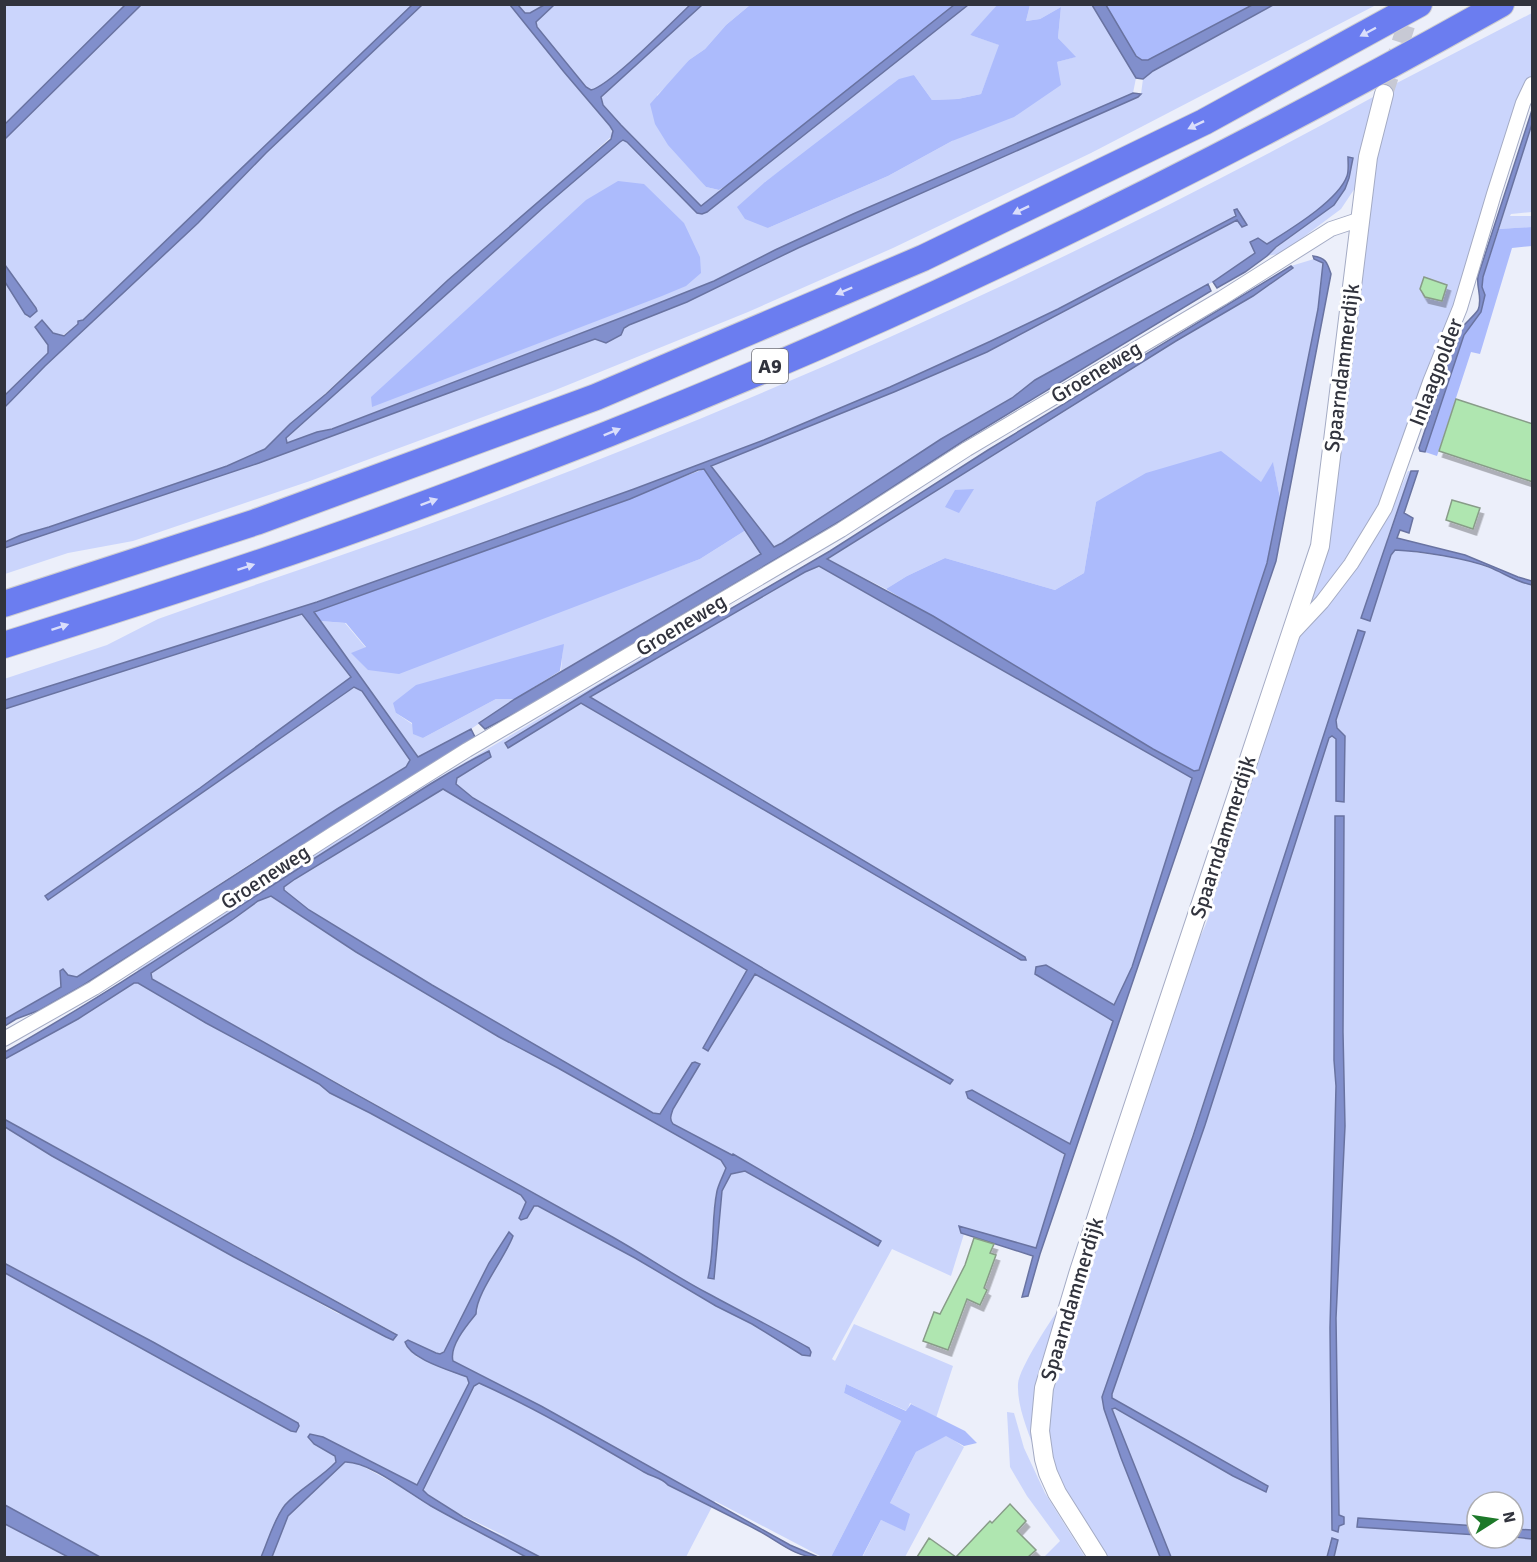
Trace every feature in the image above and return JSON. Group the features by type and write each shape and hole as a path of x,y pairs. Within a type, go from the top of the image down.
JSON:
{"highway":[{"name":"A9","path":"4,604 256,522 596,397 923,258 1204,122 1419,4"},
{"name":"A9","path":"4,645 272,559 455,492 610,433 818,346 1066,233 1221,154 1501,4"}],"street":[{"name":"Inlaagpolder","path":"1290,635 1322,602 1351,564 1385,508 1430,382 1460,308 1523,103 1533,84"},
{"name":"Spaarndammerdijk","path":"1098,1557 1057,1493 1048,1473 1040,1431 1044,1388 1114,1163 1316,559 1322,533 1369,149 1384,94"},
{"name":"Groeneweg","path":"4,1039 94,988 467,750 841,530 967,449 1222,298 1331,229 1360,219"}],"shaded area":[{"path":"998,4 1030,5 1026,21 1040,19 1061,7 1058,38 1076,57 1057,62 1061,85 1014,117 952,141 888,176 768,228 745,219 737,207 765,182 899,79 914,75 932,100 958,99 981,94 999,45 970,35"},
{"path":"1045,4 1092,5 1136,78 1133,93 853,214 714,281 334,428 287,443 286,438 544,207 623,140 697,213 707,212 968,5 998,5 970,35 1000,45 981,94 958,99 932,100 914,75 765,182 768,228 888,176 952,141 1057,62 1075,57 1058,38 1061,7 1040,19 1026,21 1030,5 1043,6"},
{"path":"5,5 125,5 5,124"},
{"path":"125,5 141,5 5,139 5,124"},
{"path":"141,5 412,5 83,320 62,336 53,333 42,321 36,329 48,345 48,353 5,395 5,282 27,317 37,311 5,265 5,139"},
{"path":"412,5 422,5 5,407 5,395 48,353 48,345 35,327 42,320 53,333 64,336 78,324 78,321 83,320"},
{"path":"422,5 510,5 610,126 613,135 448,280 265,449 227,466 5,542 5,407"},
{"path":"510,5 518,5 525,13 530,13 544,5 554,5 536,22 537,27 586,87 591,90 626,66 690,5 702,5 601,97 603,105 621,125 701,206 954,5 968,5 702,214 697,213 623,140 544,207 286,438 287,443 332,429 714,281 853,214 1133,93 1141,94 798,248 687,302 629,325 624,328 621,335 606,343 595,339 259,463 5,548 5,542 21,535 227,466 265,449 448,280 611,139 613,131 610,126"},
{"path":"518,5 544,5 534,12 525,13"},
{"path":"554,5 690,5 626,66 591,90 586,87 537,27 536,22"},
{"path":"702,5 750,5 726,25 705,49 689,60 657,95 689,166 706,187 719,190 701,206 621,125 603,105 601,97"},
{"path":"750,5 954,5 736,180 719,190 706,187 668,145 655,124 650,104 689,60 705,49 726,25"},
{"path":"1092,5 1106,5 1136,56 1142,60 1148,60 1252,5 1273,5 1153,71 1143,79 1136,78"},
{"path":"1106,5 1252,5 1148,60 1141,60 1136,56"},
{"path":"1273,5 1376,5 1091,153 893,248 748,312 553,391 310,481 133,541 68,553 5,574 4,548 259,463 595,339 606,343 621,335 624,328 629,325 687,302 798,248 1138,97 1141,94 1143,79 1153,71"},
{"path":"1532,13 1532,76 1441,342 1407,425 1390,481 1367,532 1306,613 1332,520 1374,171 1393,85"},
{"path":"1375,96 1355,188 1341,209 1282,253 1267,256 1345,189 1352,158 1348,157 1347,176 1333,196 1299,223 1267,244 1250,242 1255,253 1213,282 1035,380 1012,398 941,439 773,547 711,466 987,352 1238,220 1242,227 1247,225 1237,209 1234,210 1236,216 1058,309 890,387 764,440 317,602 5,700 4,679 107,645 158,619 466,511 621,451 841,359 950,310 1164,207"},
{"path":"1532,110 1532,124 1483,277 1482,287 1485,295 1481,312 1464,335 1425,452 1420,451 1419,448 1458,332 1478,310 1480,302 1478,276"},
{"path":"1532,124 1532,212 1510,216 1532,216 1532,227 1499,229"},
{"path":"1348,157 1353,158 1349,178 1345,189 1334,205 1245,272 1217,288 1213,282 1255,253 1250,242 1258,238 1267,244 1312,214 1334,195 1347,176"},
{"path":"618,181 644,184 684,223 700,257 701,273 686,286 662,296 372,407 371,397 586,200"},
{"path":"1237,209 1247,225 1242,227 1237,220 987,352 711,466 774,547 941,439 1012,398 1035,380 1208,284 1211,291 965,440 842,520 527,707 485,729 479,723 515,699 761,554 704,469 630,499 314,612 418,757 471,729 475,737 82,986 40,1010 5,1026 5,1019 61,987 60,971 63,969 68,975 77,977 406,767 410,760 362,691 354,687 48,900 45,896 200,788 351,677 302,614 5,709 5,700 317,602 764,440 890,387 1058,309 1236,216 1234,210"},
{"path":"1532,227 1532,246 1512,248 1480,354 1471,352 1437,456 1425,452 1464,335 1481,312 1485,295 1482,287 1483,277 1499,229"},
{"path":"1313,256 1325,261 1331,274 1276,561 1040,1254 1028,1296 1022,1297 1033,1256 961,1233 959,1226 1036,1248 1065,1154 968,1098 966,1092 972,1090 1070,1144 1113,1021 1035,974 1036,967 1046,965 1114,1005 1132,967 1192,778 819,566 590,697 1025,957 1026,960 1021,960 581,703 508,748 505,743 830,551 988,450 1291,266 1293,268 1253,296 1176,341 827,559 933,616 1153,749 1194,771 1199,770 1267,563 1318,309 1323,263 1314,259"},
{"path":"1314,259 1323,262 1318,309 1280,498 1273,463 1261,483 1096,502 1084,573 1055,590 945,558 886,589 827,559 1176,341 1253,296 1293,268 1291,266"},
{"path":"5,265 36,308 37,311 30,317 25,314 5,282"},
{"path":"1221,451 1261,482 1273,462 1280,498 1267,563 1199,770 1194,771 1153,749 886,589 945,558 1055,590 1084,573 1096,502 1146,473"},
{"path":"704,469 746,530 700,559 399,674 368,670 351,653 366,647 346,623 320,621 314,612 630,499"},
{"path":"1408,471 1411,471 1387,539 1391,555 1395,550 1401,550 1456,559 1478,564 1532,585 1532,1530 1525,1530 1525,1490 1465,1490 1465,1525 1358,1518 1357,1527 1465,1534 1465,1550 1525,1550 1525,1539 1532,1539 1532,1557 1334,1557 1338,1540 1329,1544 1327,1557 1171,1557 1112,1409 1115,1408 1233,1476 1266,1492 1267,1486 1112,1398 1112,1394 1205,1125 1329,738 1332,736 1336,739 1336,801 1344,802 1343,770 1336,720 1365,632 1358,630 1282,868 1141,1288 1104,1409 1160,1557 1107,1558 1083,1522 1063,1485 1051,1447 1050,1403 1059,1362 1194,946 1210,913 1216,878 1296,640 1372,541 1392,508","holes":["1335,816 1344,816 1345,1126 1336,1318 1339,1515 1344,1517 1344,1524 1339,1526 1338,1531 1332,1530 1330,1328 1336,1086 1334,1060"]},
{"path":"1411,471 1418,471 1404,513 1413,518 1409,533 1400,530 1397,538 1465,555 1532,581 1532,585 1515,580 1489,567 1467,561 1430,553 1395,550 1391,555 1370,621 1361,618"},
{"path":"974,489 959,513 945,507 955,490"},
{"path":"746,530 762,554 561,671 563,645 526,655 396,713 412,724 423,738 496,699 515,699 471,729 418,757 320,621 345,623 366,648 352,653 651,577 700,559"},
{"path":"819,566 1193,778 1132,967 1114,1005 1046,965 1036,974 1113,1020 1070,1144 972,1090 1065,1151 1036,1248 959,1226 961,1233 964,1234 951,1276 892,1249 832,1359 835,1361 854,1324 953,1366 936,1418 910,1403 907,1411 846,1384 844,1393 901,1421 831,1557 822,1557 715,1501 686,1557 272,1557 288,1516 345,1462 355,1462 429,1505 511,1539 417,1493 477,1374 445,1356 509,1233 489,1263 446,1349 440,1354 415,1356 467,1377 469,1383 417,1485 323,1437 308,1437 314,1444 335,1456 336,1462 286,1505 275,1523 261,1557 100,1557 5,1505 5,1273 291,1431 296,1432 298,1423 5,1263 4,1127 337,1313 397,1334 5,1119 5,1059 134,983 138,983 319,1084 330,1093 521,1195 526,1202 525,1208 535,1194 329,1078 305,1067 137,970 387,808 693,628 744,601 505,743 507,748 581,703 1021,960 1026,960 1025,957 589,697","holes":["489,751 491,757 457,778 456,784 473,798 953,1080 950,1084 755,974 708,1051 703,1047 748,970 459,797 441,779","733,1154 878,1245 745,1171 730,1174 722,1191 714,1278 708,1278 717,1189"]},
{"path":"303,614 351,678 46,896 49,900 354,687 362,691 405,751 410,760 406,767 259,858 77,977 68,975 63,969 60,971 61,987 5,1019 5,709"},
{"path":"1358,630 1365,632 1336,720 1337,728 1345,736 1344,802 1336,801 1336,739 1332,736 1329,738 1205,1125 1112,1394 1112,1398 1268,1486 1266,1492 1233,1476 1115,1408 1112,1409 1171,1557 1160,1557 1121,1458 1102,1397 1193,1136"},
{"path":"564,644 560,671 515,699 496,699 423,738 413,734 412,723 396,713 393,703 416,685"},
{"path":"489,751 491,757 457,778 456,784 473,798 953,1080 950,1084 755,974 708,1051 703,1048 747,970 443,789 295,879 284,887 284,890 309,910 432,985 653,1113 660,1114 692,1063 700,1064 673,1109 671,1119 673,1124 733,1154 881,1241 878,1246 745,1171 731,1174 722,1191 714,1279 708,1278 712,1256 715,1202 726,1168 721,1160 499,1037 356,952 271,896 258,901 151,973 152,979 620,1241 696,1287 809,1348 810,1356 802,1355 752,1324 538,1206 534,1206 527,1218 521,1220 519,1218 526,1202 521,1195 330,1093 319,1084 138,983 134,983 78,1019 5,1059 5,1052 134,974 434,782"},
{"path":"1335,816 1344,816 1345,1126 1336,1318 1339,1515 1344,1517 1344,1524 1339,1526 1338,1532 1332,1530 1330,1328 1336,1086 1334,1060"},
{"path":"4,1119 397,1335 393,1340 386,1337 234,1257 52,1156 5,1127"},
{"path":"509,1232 513,1236 481,1296 476,1314 456,1342 452,1355 453,1361 541,1406 790,1545 818,1557 802,1555 787,1548 759,1531 647,1474 543,1414 479,1383 474,1386 423,1490 463,1517 540,1557 526,1557 431,1506 377,1472 355,1463 345,1462 288,1516 272,1557 261,1557 274,1523 285,1505 336,1462 335,1456 314,1444 308,1437 310,1434 323,1437 417,1485 469,1383 467,1377 414,1354 405,1342 408,1340 436,1353 444,1352 489,1263"},
{"path":"4,1263 153,1342 298,1423 296,1432 5,1273"},
{"path":"1063,1303 1034,1448 1021,1408 1018,1384 1030,1355"},
{"path":"846,1384 906,1411 911,1404 965,1431 977,1443 964,1446 946,1436 916,1452 890,1503 910,1514 905,1531 881,1520 862,1557 831,1557 901,1421 844,1393"},
{"path":"1007,1412 1014,1413 1024,1448 1045,1493 1085,1557 1044,1557 1060,1541 1027,1496 1010,1467"},
{"path":"946,1435 964,1447 905,1557 862,1558 881,1520 905,1530 890,1503 916,1452"},
{"path":"5,1505 100,1557 68,1557 5,1524"},
{"path":"1358,1518 1465,1525 1465,1534 1357,1527"},
{"path":"5,1524 68,1557 5,1557"},
{"path":"1525,1530 1532,1530 1532,1539 1525,1538"},
{"path":"1332,1538 1338,1540 1334,1557 1327,1557"}],"building":[{"path":"1424,277 1447,285 1442,301 1425,297 1420,289"},
{"path":"1456,399 1533,424 1533,482 1439,451"},
{"path":"1452,500 1480,508 1473,529 1446,520"},
{"path":"974,1238 994,1244 990,1253 996,1255 984,1288 987,1290 980,1305 967,1299 948,1350 923,1341 934,1312 940,1314 965,1265"},
{"path":"1010,1504 1026,1521 1017,1531 1036,1550 1028,1557 956,1557 990,1521 992,1523"},
{"path":"929,1538 956,1557 917,1557"}],"tunnel":[{"path":"1384,94 1413,4"}]}
